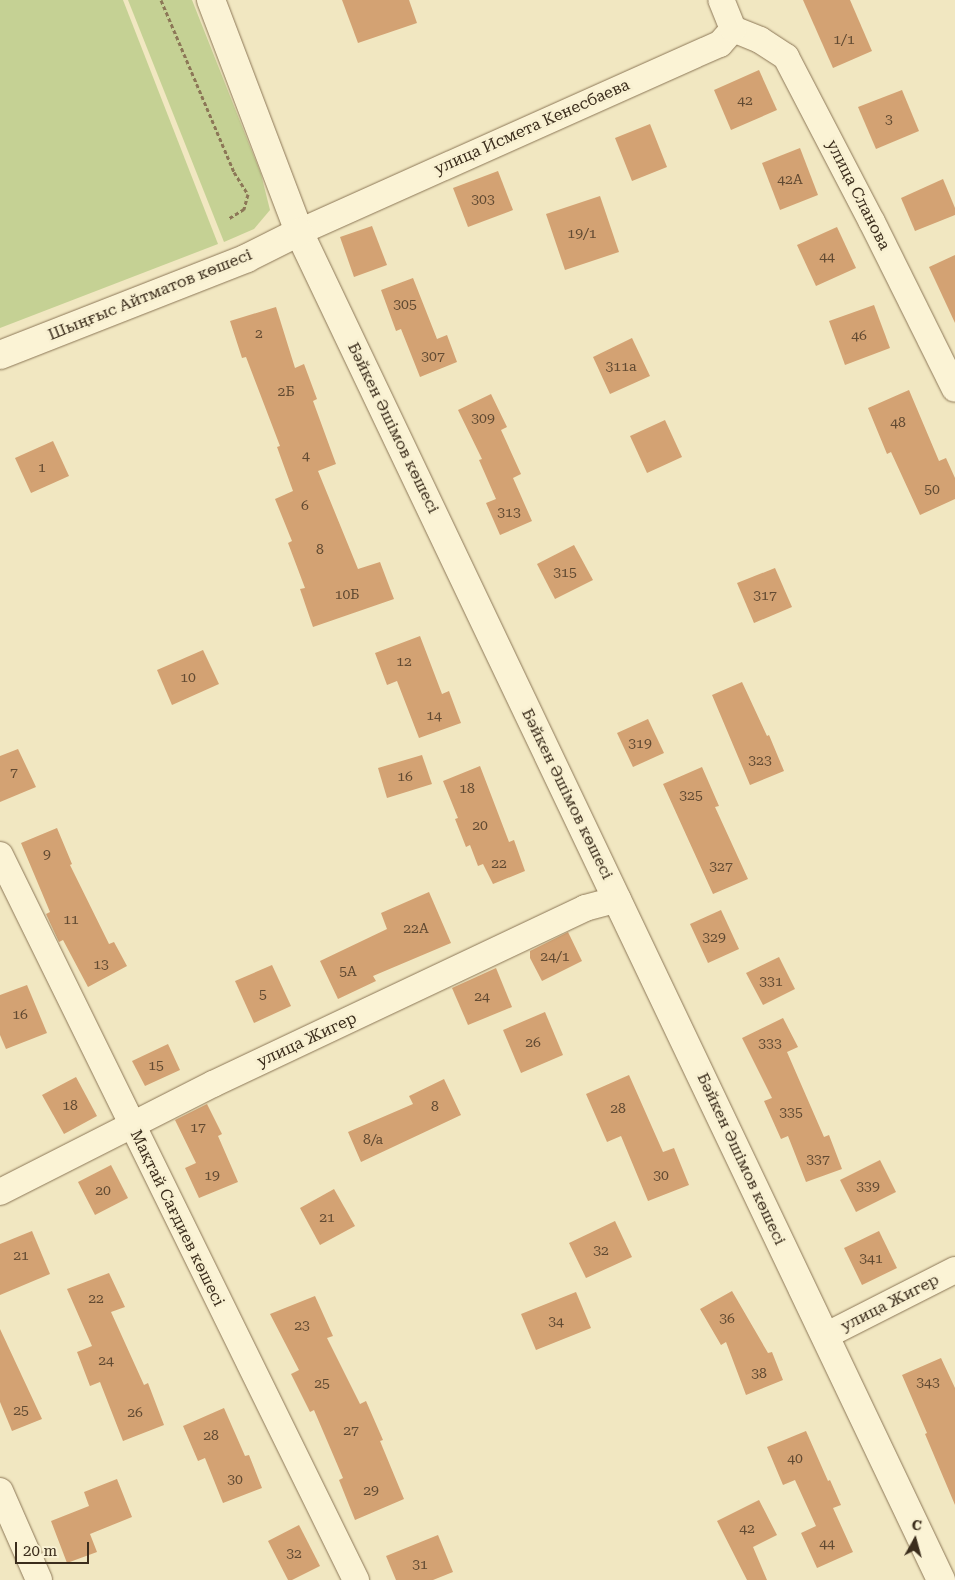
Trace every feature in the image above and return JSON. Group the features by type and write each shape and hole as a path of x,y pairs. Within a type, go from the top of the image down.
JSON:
{"main road":[{"name":"Бәйкен Әшімов көшесі","path":"211,0 299,232 941,1580"},
{"name":"Шыңғыс Айтматов көшесі","path":"0,355 247,258 299,232"}],"street":[{"path":"721,0 733,29"},
{"name":"улица Исмета Кенесбаева","path":"299,232 720,44 733,29"},
{"name":"улица Сланова","path":"733,29 760,40 786,57 872,222 955,389"},
{"name":"Мақтай Сағдиев көшесі","path":"0,855 131,1126 356,1580"},
{"name":"улица Жигер","path":"0,1192 222,1080 585,908 618,899"},
{"name":"улица Жигер","path":"825,1336 955,1270"},
{"path":"0,1491 39,1580"}],"path":[{"path":"162,0 234,172 248,194 244,209 228,220"}],"green space":[{"path":"0,0 123,0 218,244 0,328"},
{"path":"128,0 192,0 261,174 270,210 254,229 224,242"}],"building":[{"path":"342,0 409,0 417,23 358,43"},
{"path":"803,0 850,0 872,51 833,68"},
{"path":"759,70 777,110 731,130 714,90"},
{"path":"902,90 919,131 876,149 858,107"},
{"path":"650,124 667,167 632,181 615,138"},
{"path":"800,148 818,195 780,210 762,163"},
{"path":"498,171 513,210 468,227 453,188"},
{"path":"943,179 955,208 955,215 915,231 901,198"},
{"path":"600,196 619,252 565,270 546,214"},
{"path":"372,226 387,265 354,277 340,237"},
{"path":"837,227 856,268 816,286 797,245"},
{"path":"955,255 955,323 929,267"},
{"path":"413,278 437,339 447,335 457,362 420,377 401,329 396,331 381,290"},
{"path":"874,305 890,348 845,365 829,321"},
{"path":"276,307 295,368 304,364 317,399 313,401 336,464 318,471 358,569 380,562 394,599 313,627 300,589 305,588 288,543 292,541 275,499 293,491 277,447 280,446 246,357 242,358 230,321"},
{"path":"632,338 650,376 610,394 593,357"},
{"path":"909,390 939,461 946,458 955,478 955,499 920,515 891,452 887,454 868,408"},
{"path":"491,394 507,427 501,430 521,474 513,478 532,521 500,535 486,503 496,499 479,460 482,459 458,410"},
{"path":"665,420 682,457 647,473 630,436"},
{"path":"53,441 69,476 31,493 15,458"},
{"path":"574,545 593,580 555,599 537,564"},
{"path":"775,568 792,607 754,623 737,583"},
{"path":"420,636 442,694 449,691 461,723 419,738 397,681 387,685 375,653"},
{"path":"203,650 219,684 172,705 157,670"},
{"path":"742,682 767,736 769,735 784,771 750,785 712,695"},
{"path":"648,719 664,753 633,767 617,733"},
{"path":"18,749 36,787 0,802 0,756"},
{"path":"422,755 432,784 387,798 378,768"},
{"path":"480,766 509,842 514,840 525,871 493,884 483,864 478,866 470,845 466,847 455,819 458,818 443,781"},
{"path":"702,767 719,806 715,807 748,879 713,894 663,784"},
{"path":"57,828 72,864 70,865 109,944 114,942 127,966 88,987 63,940 59,942 46,914 50,912 21,843"},
{"path":"429,892 451,943 373,976 376,981 338,999 320,961 387,929 381,913"},
{"path":"721,910 739,949 708,963 690,924"},
{"path":"568,932 582,961 542,981 530,958 530,951"},
{"path":"779,957 795,989 763,1005 746,973"},
{"path":"272,965 291,1006 254,1023 235,981"},
{"path":"496,968 512,1007 468,1025 452,988"},
{"path":"27,985 47,1033 6,1049 0,1035 0,995"},
{"path":"545,1012 563,1055 521,1073 503,1030"},
{"path":"783,1018 798,1047 787,1052 824,1137 829,1135 842,1169 806,1182 788,1136 781,1139 764,1101 772,1098 742,1038"},
{"path":"168,1044 180,1070 145,1086 132,1061"},
{"path":"629,1075 663,1152 674,1148 689,1185 648,1201 621,1136 607,1142 586,1094"},
{"path":"76,1077 97,1116 64,1134 42,1095"},
{"path":"444,1079 461,1115 361,1162 348,1132 413,1104 409,1096"},
{"path":"207,1104 222,1134 218,1136 238,1182 199,1198 185,1168 196,1163 175,1120"},
{"path":"880,1160 896,1192 856,1212 840,1180"},
{"path":"111,1165 128,1198 95,1215 78,1182"},
{"path":"334,1189 355,1226 320,1245 300,1208"},
{"path":"615,1221 632,1257 586,1278 569,1243"},
{"path":"32,1231 50,1274 0,1295 0,1244"},
{"path":"879,1231 897,1268 862,1285 844,1248"},
{"path":"109,1273 125,1307 111,1312 144,1385 148,1383 164,1425 123,1441 100,1382 90,1386 77,1352 92,1346 67,1289"},
{"path":"732,1291 768,1353 772,1352 783,1380 746,1395 726,1342 721,1345 700,1309"},
{"path":"576,1292 591,1328 536,1350 521,1314"},
{"path":"315,1296 333,1336 327,1338 360,1404 366,1401 383,1440 380,1441 404,1499 355,1520 339,1480 343,1478 314,1410 310,1412 291,1374 299,1370 270,1314"},
{"path":"0,1329 42,1419 12,1431 0,1402"},
{"path":"941,1358 955,1388 955,1505 902,1375"},
{"path":"224,1408 245,1456 249,1455 262,1488 223,1503 205,1458 198,1461 183,1426"},
{"path":"806,1431 841,1505 833,1508 853,1552 817,1568 801,1533 816,1526 795,1480 783,1485 767,1447"},
{"path":"117,1479 132,1517 90,1534 97,1552 67,1563 51,1521 89,1506 84,1492"},
{"path":"759,1500 777,1535 753,1547 767,1580 747,1580 717,1521"},
{"path":"299,1525 320,1566 292,1580 288,1580 268,1541"},
{"path":"438,1535 453,1572 433,1580 396,1580 386,1556"}]}
